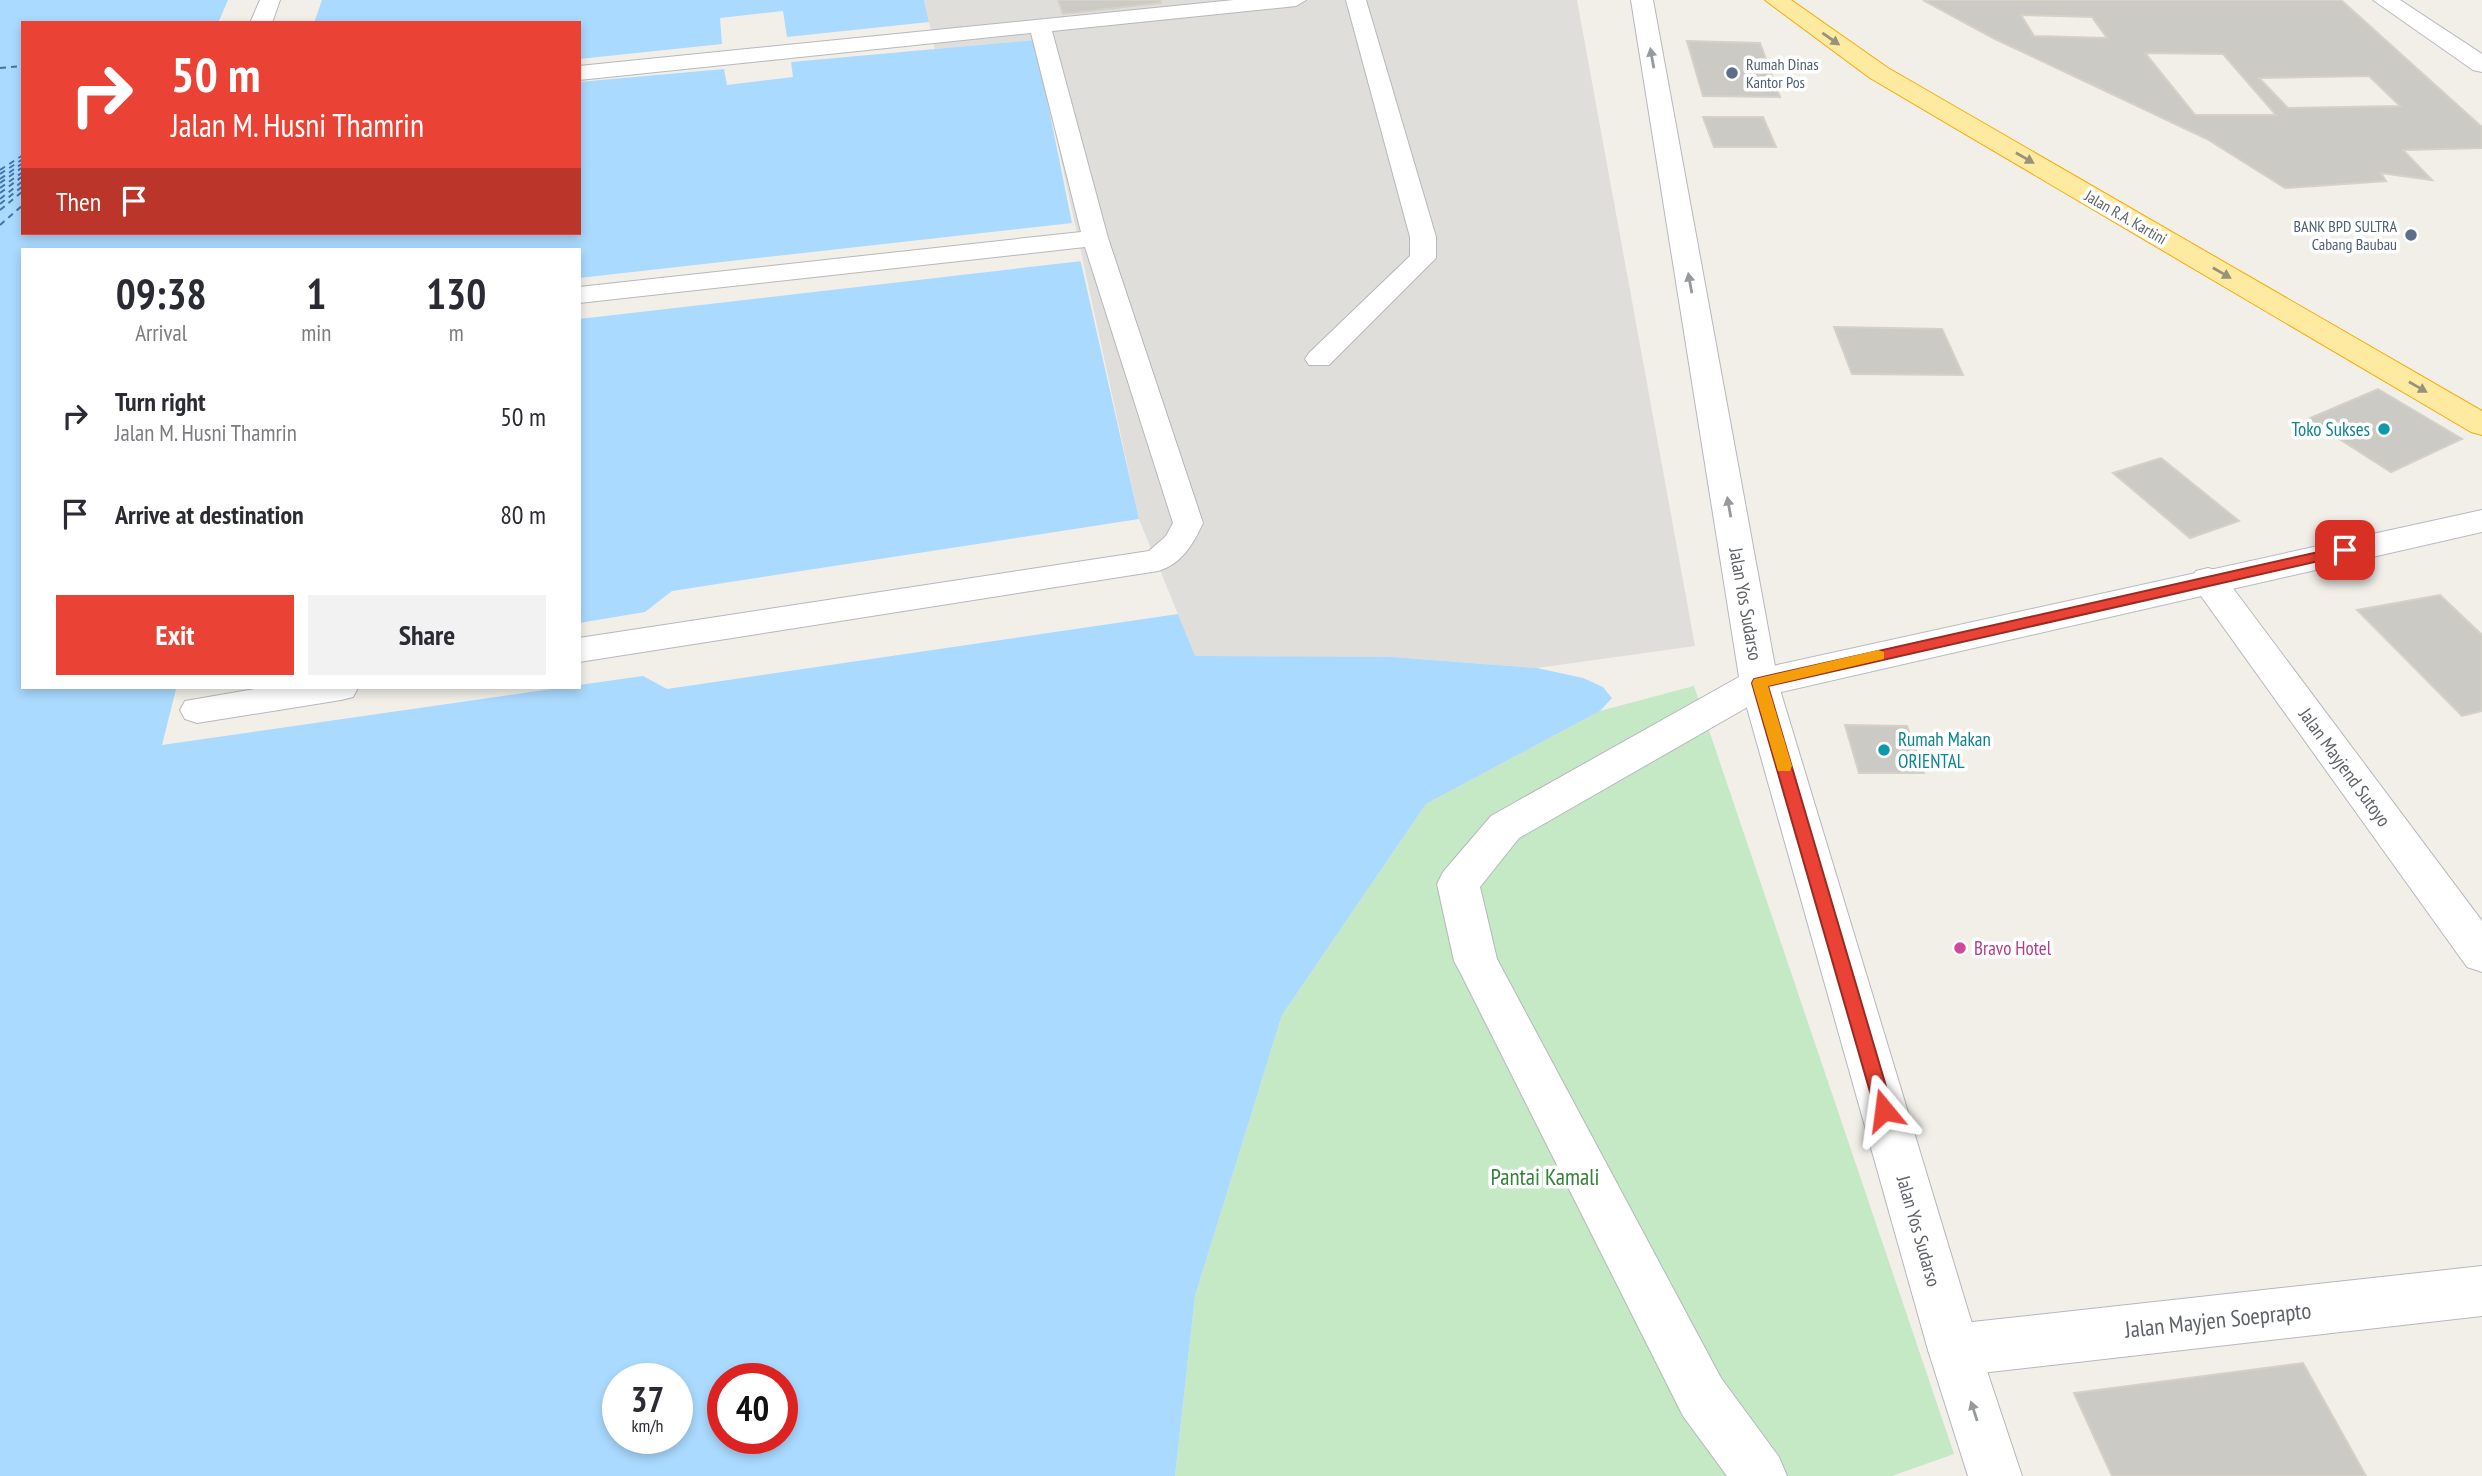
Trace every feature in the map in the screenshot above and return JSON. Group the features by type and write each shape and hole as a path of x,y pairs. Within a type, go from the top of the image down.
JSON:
{"highway":[{"name":"Jalan R.A. Kartini","path":"1776,0 1879,73 2482,425"}],"street":[{"name":"Jalan Yos Sudarso","path":"1642,0 1759,683 1954,1350 1995,1476"},
{"path":"2384,0 2482,65"},
{"path":"1760,1476 1702,1397 1482,973 1476,961 1458,884 1505,827 1759,683 2208,580 2482,521"},
{"name":"Jalan Mayjend Sutoyo","path":"2208,580 2482,954"},
{"name":"Jalan Mayjen Soeprapto","path":"1954,1350 2482,1291"}],"lane":[{"path":"262,21 270,0"},
{"path":"581,73 1230,4 1296,0"},
{"path":"1319,359 1423,258 1423,237 1356,0"},
{"path":"581,650 1157,560 1179,542 1188,523 1095,239 1040,26"},
{"path":"581,295 1095,239"},
{"path":"198,710 334,689"}],"shaded area":[{"path":"924,0 1577,0 1695,646 1537,668 1393,657 1195,657 1139,519 1035,40 935,49"}],"green space":[{"name":"Pantai Kamali","path":"1694,686 1954,1454 1892,1476 1175,1476 1195,1296 1282,1015 1426,804 1600,711"}],"water":[{"path":"0,0 924,0 935,49 1035,40 1072,223 1139,519 1195,656 1393,657 1537,668 1583,678 1603,687 1612,698 1600,711 1426,804 1282,1015 1195,1296 1175,1476 0,1476"}],"pier":[{"path":"228,0 322,0 315,21 219,21"},
{"path":"783,11 787,37 929,22 935,49 791,62 793,77 727,85 724,69 581,82 581,59 722,44 720,18"},
{"path":"1072,223 1082,261 581,319 581,278"},
{"path":"1139,519 1178,614 667,689 643,676 581,685 581,623 645,612 672,591"},
{"path":"176,689 551,689 162,745"}],"building":[{"path":"1058,0 1160,0 1161,3 1063,14"},
{"path":"1923,0 2341,0 2482,127 2482,148 2403,150 2432,180 2381,173 2386,181 2285,188 2207,139 1993,38","holes":["2021,15 2092,17 2107,38 2034,36","2145,53 2223,54 2276,115 2195,115","2369,76 2400,106 2288,108 2259,78"]},
{"path":"1687,41 1760,43 1780,97 1703,96"},
{"path":"1703,117 1763,117 1776,147 1714,147"},
{"path":"1834,327 1942,329 1963,375 1852,374"},
{"name":"Toko Sukses","path":"2378,389 2462,439 2391,472 2308,419"},
{"path":"2161,458 2239,521 2190,538 2113,473"},
{"path":"2440,595 2482,635 2482,711 2462,716 2357,610"},
{"name":"Rumah Makan ORIENTAL","path":"1845,725 1907,726 1924,773 1859,773"},
{"path":"2303,1363 2366,1476 2112,1476 2074,1393"}],"ferry route":[{"path":"0,68 21,66"},
{"path":"0,170 21,156"},
{"path":"0,174 21,160"},
{"path":"0,179 21,164"},
{"path":"0,183 21,168"},
{"path":"0,188 21,173"},
{"path":"0,193 21,177"},
{"path":"0,199 21,183"},
{"path":"0,204 21,188"},
{"path":"0,210 21,193"},
{"path":"0,225 21,207"}],"slow traffic":[{"path":"1784,766 1759,683 1878,655"}],"place":[{"name":"Rumah Dinas Kantor Pos","path":"1732,73"},
{"name":"BANK BPD SULTRA Cabang Baubau","path":"2411,235"},
{"name":"Toko Sukses","path":"2384,429"},
{"name":"Rumah Makan ORIENTAL","path":"1884,750"},
{"name":"Bravo Hotel","path":"1960,948"}],"route":[{"path":"1884,1110 1759,683 2345,550"}]}
